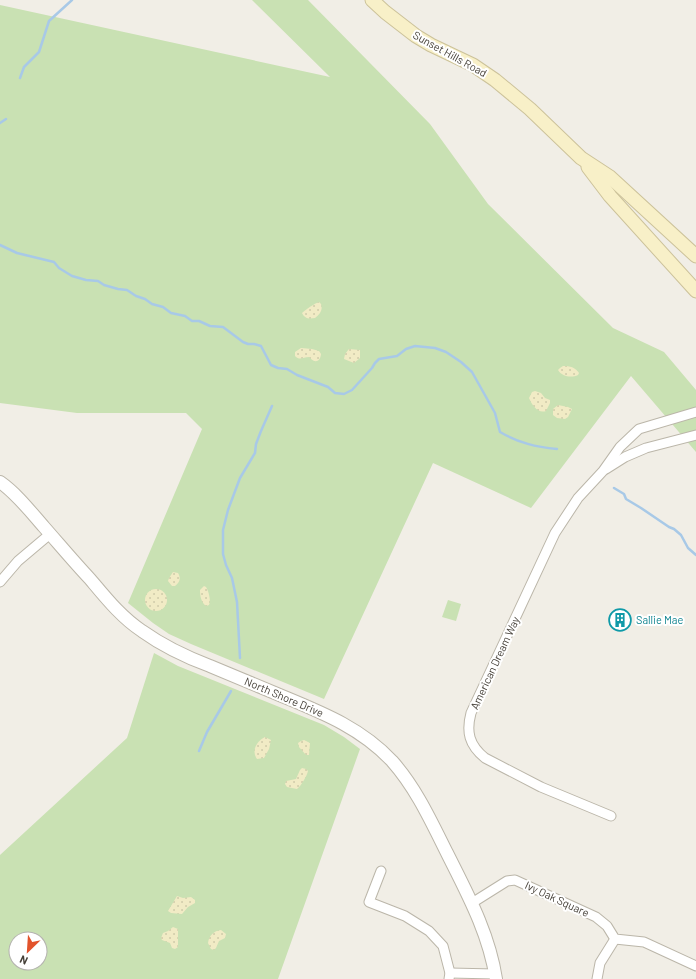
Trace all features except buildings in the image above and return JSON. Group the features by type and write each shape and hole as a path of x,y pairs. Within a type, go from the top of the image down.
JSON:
{"main road":[{"name":"Sunset Hills Road","path":"372,0 416,36 473,65 495,80 530,109 581,158 610,196 696,291"},
{"name":"Sunset Hills Road","path":"581,158 610,178 696,256"}],"street":[{"path":"603,471 620,447 639,429 696,412"},
{"path":"603,471 635,452 696,435"},
{"name":"American Dream Way","path":"603,471 578,498 555,533 472,713 468,727 472,744 485,758 541,787 611,816"},
{"name":"North Shore Drive","path":"0,482 20,500 120,613 137,628 166,647 343,723 361,734 378,748 406,778 422,803 472,903 490,950 495,976 449,976 442,946 429,931 405,916 369,902 380,871"},
{"path":"0,582 18,561 50,534"},
{"name":"Ivy Oak Square","path":"472,903 507,881 516,880 596,917 607,926 615,939"},
{"path":"597,979 600,963 615,939 644,942 696,966"}],"green space":[{"path":"252,0 308,0 430,124 488,204 613,328 664,352 696,390 696,452 631,376 531,508 433,463 324,699 169,634 128,603 202,429 186,413 77,413 0,403 0,5 330,77"},
{"path":"448,600 461,604 456,621 442,617"},
{"path":"154,653 178,666 324,725 360,749 278,979 0,979 0,855 127,738"}],"sand":[{"path":"319,302 322,308 321,312 315,318 307,318 304,316 302,313"},
{"path":"301,348 319,351 321,354 319,359 315,361 309,357 300,359 295,356 295,352"},
{"path":"349,349 360,350 360,358 354,363 344,359 345,354"},
{"path":"563,366 574,368 579,373 578,375 570,377 562,374 558,370"},
{"path":"535,391 541,393 545,398 550,400 546,411 543,412 538,410 530,401 529,398 532,392"},
{"path":"558,405 572,409 568,417 565,419 557,418 553,415 553,409"},
{"path":"173,572 178,573 180,577 175,586 172,586 168,581"},
{"path":"204,586 207,589 210,599 209,605 206,606 202,601 200,594 200,590"},
{"path":"156,589 160,590 166,596 166,604 160,610 156,611 152,610 146,604 145,600 146,596 152,590"},
{"path":"265,737 271,740 269,749 264,758 257,759 255,756 255,749 257,743"},
{"path":"304,740 310,743 309,755 306,755 299,747 298,743"},
{"path":"302,768 308,771 300,786 297,789 287,787 285,784 286,781 296,779"},
{"path":"177,896 183,898 191,897 195,900 195,903 188,907 182,914 171,913 168,911"},
{"path":"173,927 178,929 178,947 175,949 172,948 170,943 162,940 161,938 163,933"},
{"path":"221,930 226,934 225,938 219,941 214,950 211,949 208,943 209,938 214,932"}],"waterway":[{"path":"20,78 24,67 39,52 49,21 72,0"},
{"path":"0,123 6,119"},
{"path":"0,245 17,253 54,262 59,268 72,276 86,280 98,281 104,285 127,290 152,304 163,307 171,313 185,316 192,321 199,321 210,326 223,327 243,342 261,346 271,365 278,368 287,369 297,375 328,387 335,393 344,394 352,390 379,359 397,356 406,349 415,346 435,348 446,352 461,362 472,372 495,413 500,432 528,444 557,449"},
{"path":"240,658 237,602 232,578 223,554 223,530 228,510 240,478 255,453 256,444 272,406"},
{"path":"614,488 624,494 626,499 674,529 681,535 688,548 696,555"},
{"path":"199,751 207,732 231,691"}],"place":[{"name":"Sallie Mae","path":"620,620"}]}
